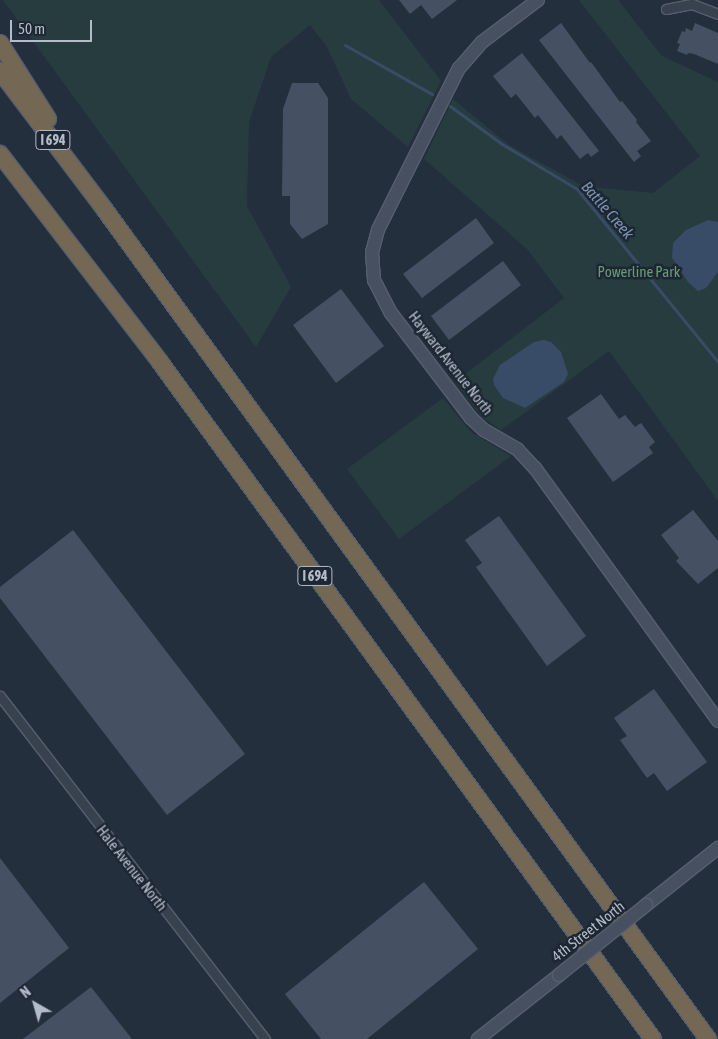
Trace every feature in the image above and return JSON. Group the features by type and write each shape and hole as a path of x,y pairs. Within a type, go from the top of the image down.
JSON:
{"highway":[{"path":"0,43 105,210"},
{"name":"I 694","path":"0,71 105,210 708,1039"},
{"name":"I 694","path":"0,154 166,370 653,1039"}],"street":[{"name":"Hayward Avenue North","path":"538,0 482,42 459,68 378,230 372,252 374,280 391,313 470,418 484,430 518,450 533,464 718,721"},
{"path":"666,9 692,4 718,14"},
{"name":"Hale Avenue North","path":"0,696 265,1039"},
{"name":"4th Street North","path":"478,1039 718,848"}],"green space":[{"path":"3,0 379,0 441,81 408,147 351,99 327,47 310,25 271,57 249,122 247,206 291,287 256,347"},
{"name":"Powerline Park","path":"579,0 618,0 662,56 718,82 718,501 609,351 501,430 482,417 455,382 564,298 527,249 424,159 453,99 509,145 583,186 653,193 700,156"},
{"path":"443,398 471,432 511,456 399,539 347,469"}],"water":[{"path":"708,220 718,222 718,272 706,288 698,291 688,282 672,258 673,243 686,230"},
{"path":"544,340 551,342 561,352 568,374 564,382 525,408 503,398 494,385 493,379 500,365 534,342"}],"building":[{"path":"399,0 457,0 432,19 421,5 410,14"},
{"path":"561,23 620,102 622,101 637,120 636,122 651,141 637,151 641,156 634,162 539,40"},
{"path":"695,23 718,33 718,64 694,54 688,53 687,55 677,51 680,44 677,43 682,31 685,32 686,28 692,31"},
{"path":"522,53 599,151 591,157 588,153 580,159 561,135 557,139 538,115 535,118 516,94 511,98 493,76"},
{"path":"292,83 318,83 328,98 328,224 302,239 290,224 290,196 282,196 283,109"},
{"path":"476,218 494,243 422,298 403,274"},
{"path":"503,261 521,285 449,340 431,316"},
{"path":"341,289 384,346 336,383 293,325"},
{"path":"601,394 619,419 625,415 635,427 641,423 655,442 649,447 653,453 613,482 567,418"},
{"path":"693,510 718,541 718,568 698,584 676,561 679,558 661,535"},
{"path":"499,516 586,636 547,666 476,567 482,563 465,540"},
{"path":"73,530 245,754 167,815 0,598 0,587"},
{"path":"654,689 707,762 667,791 654,773 647,778 620,740 627,736 614,718"},
{"path":"0,858 69,948 0,1003"},
{"path":"424,882 478,949 367,1039 321,1039 285,994"},
{"path":"91,987 132,1039 23,1039"}],"waterway":[{"name":"Battle Creek","path":"345,45 432,94"},
{"name":"Battle Creek","path":"450,106 502,144 577,189 718,362"}]}
